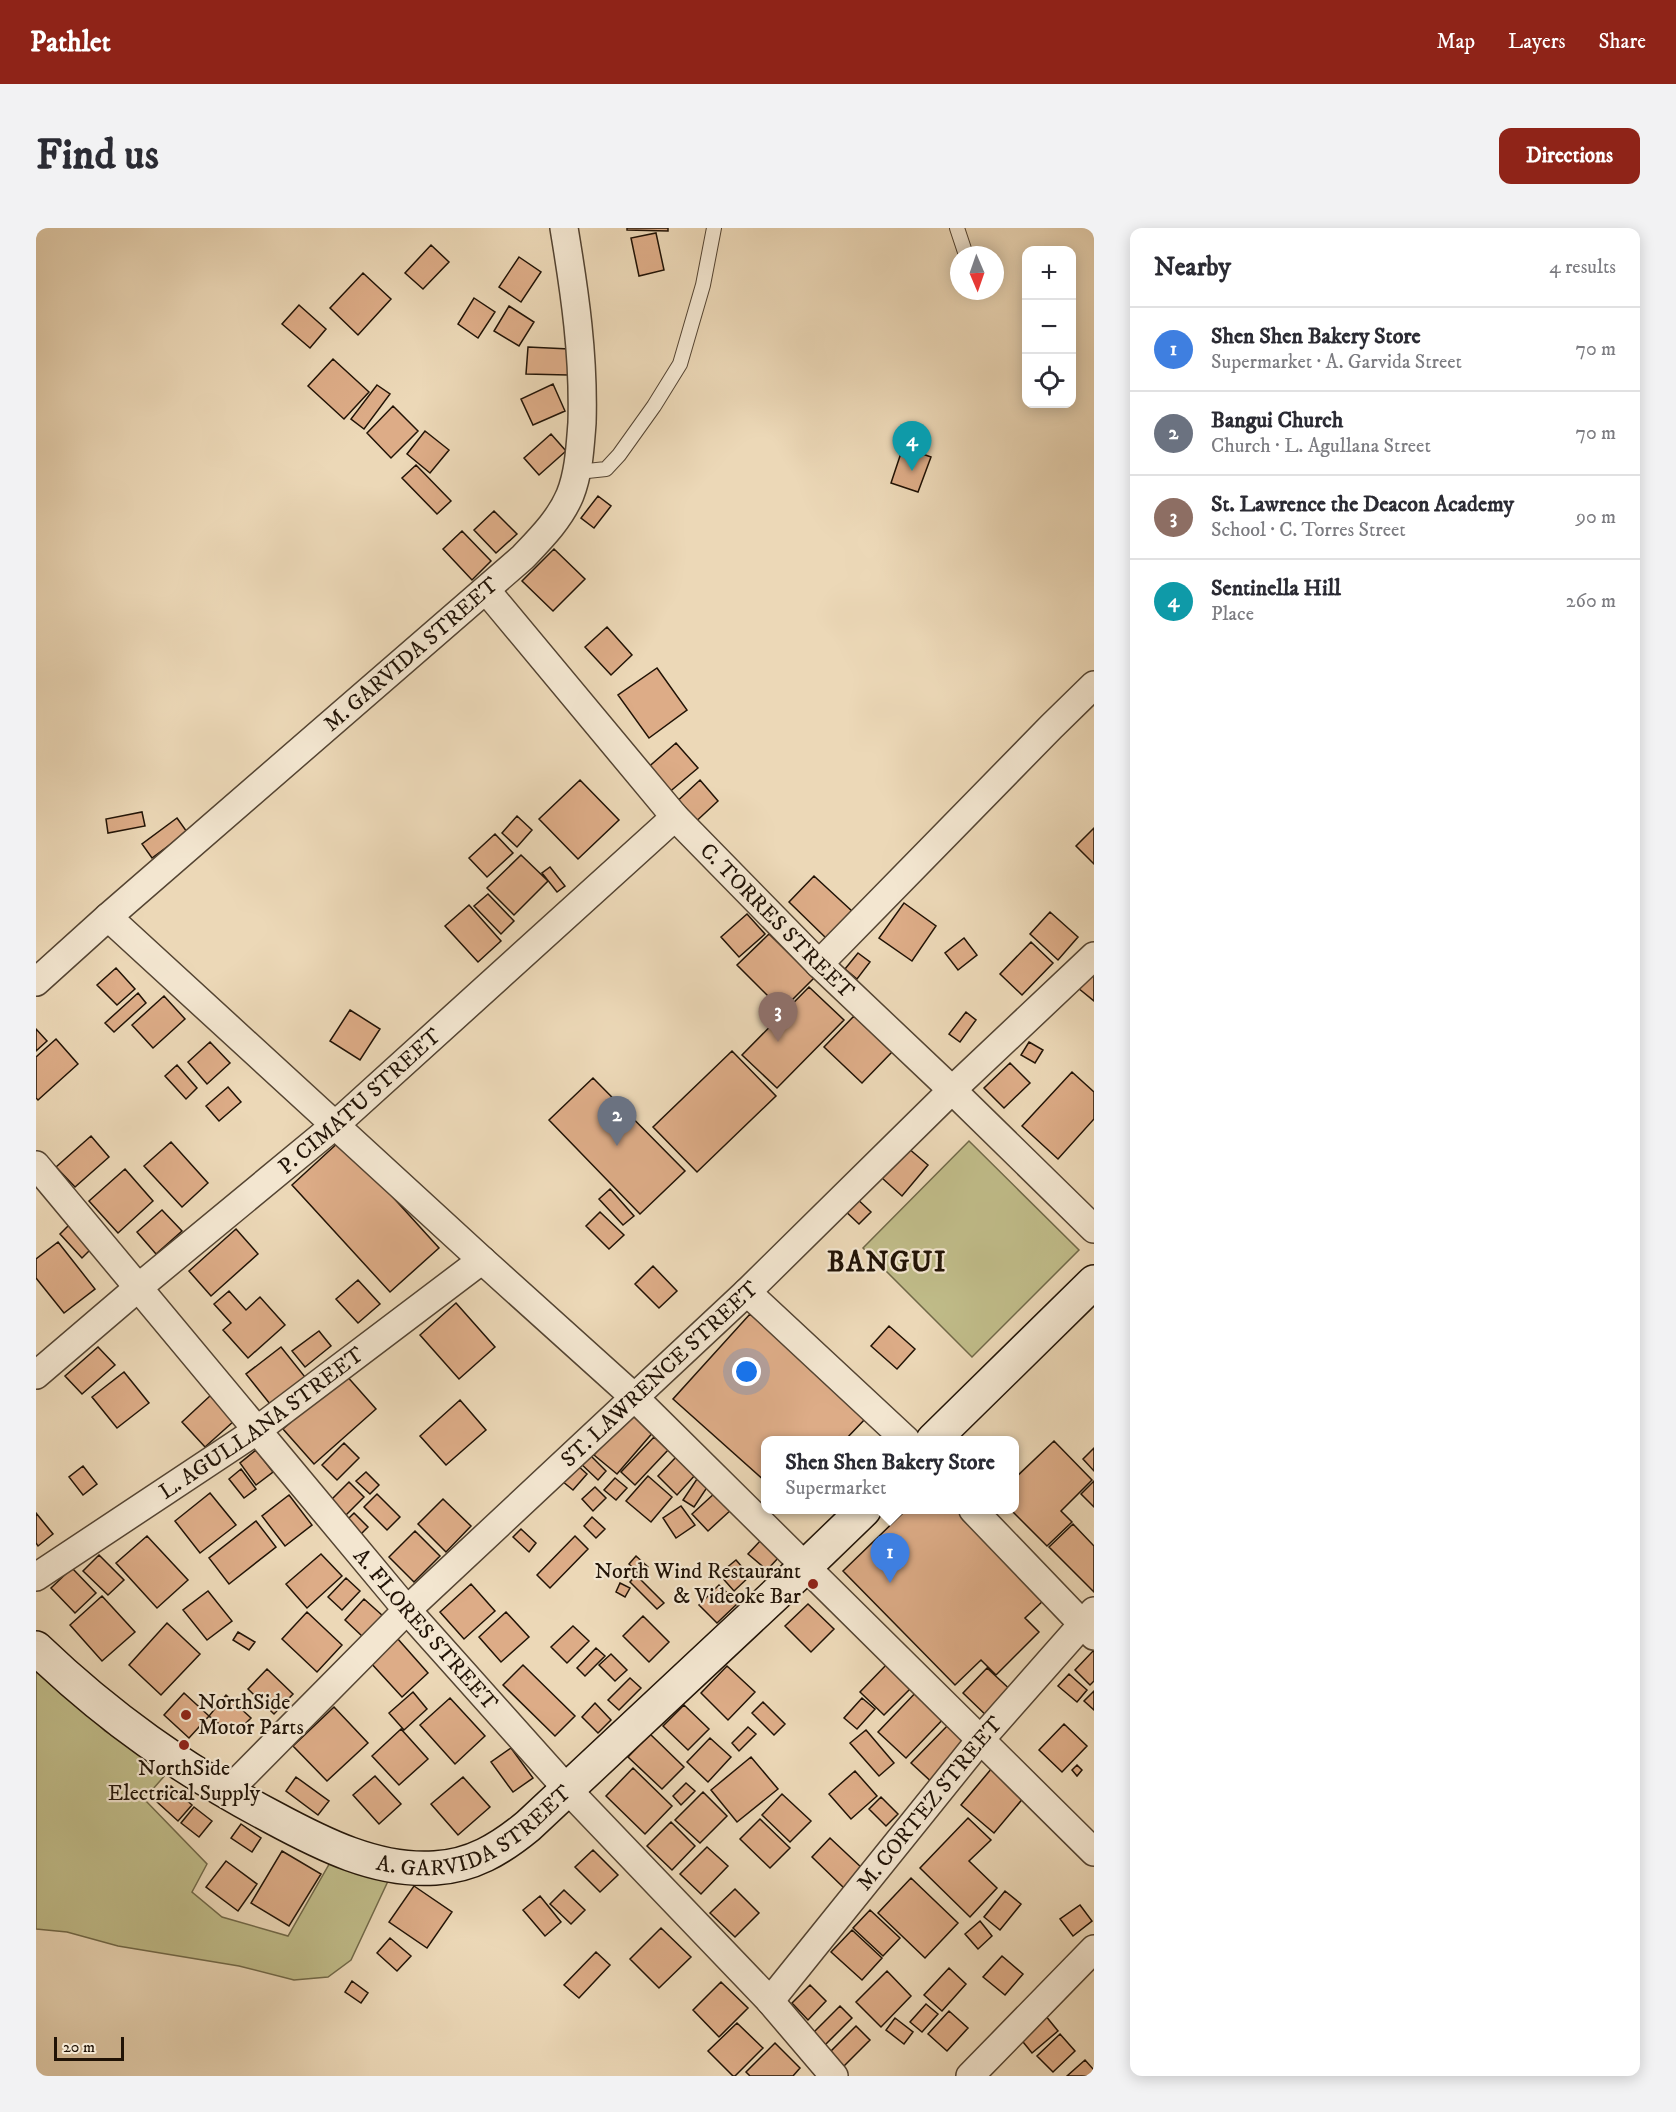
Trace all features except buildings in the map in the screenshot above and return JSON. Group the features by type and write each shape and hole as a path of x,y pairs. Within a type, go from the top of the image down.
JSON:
{"main road":[{"path":"937,1436 1094,1282"},
{"name":"A. GARVIDA STREET","path":"36,1648 75,1686 119,1722 226,1793 304,1834 359,1857 391,1866 414,1869 463,1864 486,1856 506,1844 568,1790 859,1514"}],"street":[{"name":"M. GARVIDA STREET","path":"36,982 486,590 523,557 552,525 569,497 578,472 583,382 578,313 564,228"},
{"name":"C. TORRES STREET","path":"486,590 675,817 819,964 1094,1229"},
{"path":"819,964 1094,685"},
{"name":"P. CIMATU STREET","path":"36,1375 334,1126 675,817"},
{"path":"108,917 334,1126 634,1396 1094,1851"},
{"name":"ST. LAWRENCE STREET","path":"226,1793 407,1610 747,1292 952,1090 1094,956"},
{"name":"A. FLORES STREET","path":"36,1165 407,1610 568,1790 770,2001 834,2076"},
{"name":"L. AGULLANA STREET","path":"36,1577 256,1431 482,1260"},
{"path":"747,1292 902,1436"},
{"path":"978,1514 1090,1624"},
{"name":"M. CORTEZ STREET","path":"770,2001 981,1739 1090,1624"},
{"path":"970,2076 1094,1949"}],"lane":[{"path":"578,472 606,469 619,455 654,406 680,363 703,285 714,228"},
{"path":"957,228 963,246"}],"shaded area":[{"path":"969,1141 1079,1250 972,1357 863,1248"},
{"path":"36,1664 105,1731 168,1772 144,1799 207,1864 192,1892 222,1917 288,1936 331,1861 389,1879 351,1960 328,1977 294,1980 239,1966 118,1946 67,1932 36,1929"}],"place":[{"name":"Sentinella Hill","path":"912,471"},
{"name":"St. Lawrence the Deacon Academy","path":"778,1042"},
{"name":"Bangui Church","path":"617,1146"},
{"name":"Shen Shen Bakery Store","path":"890,1583"},
{"name":"North Wind Restaurant & Videoke Bar","path":"813,1584"},
{"name":"NorthSide Motor Parts","path":"186,1715"},
{"name":"NorthSide Electrical Supply","path":"184,1745"}],"district":[{"name":"BANGUI","path":"887,1262"}]}
